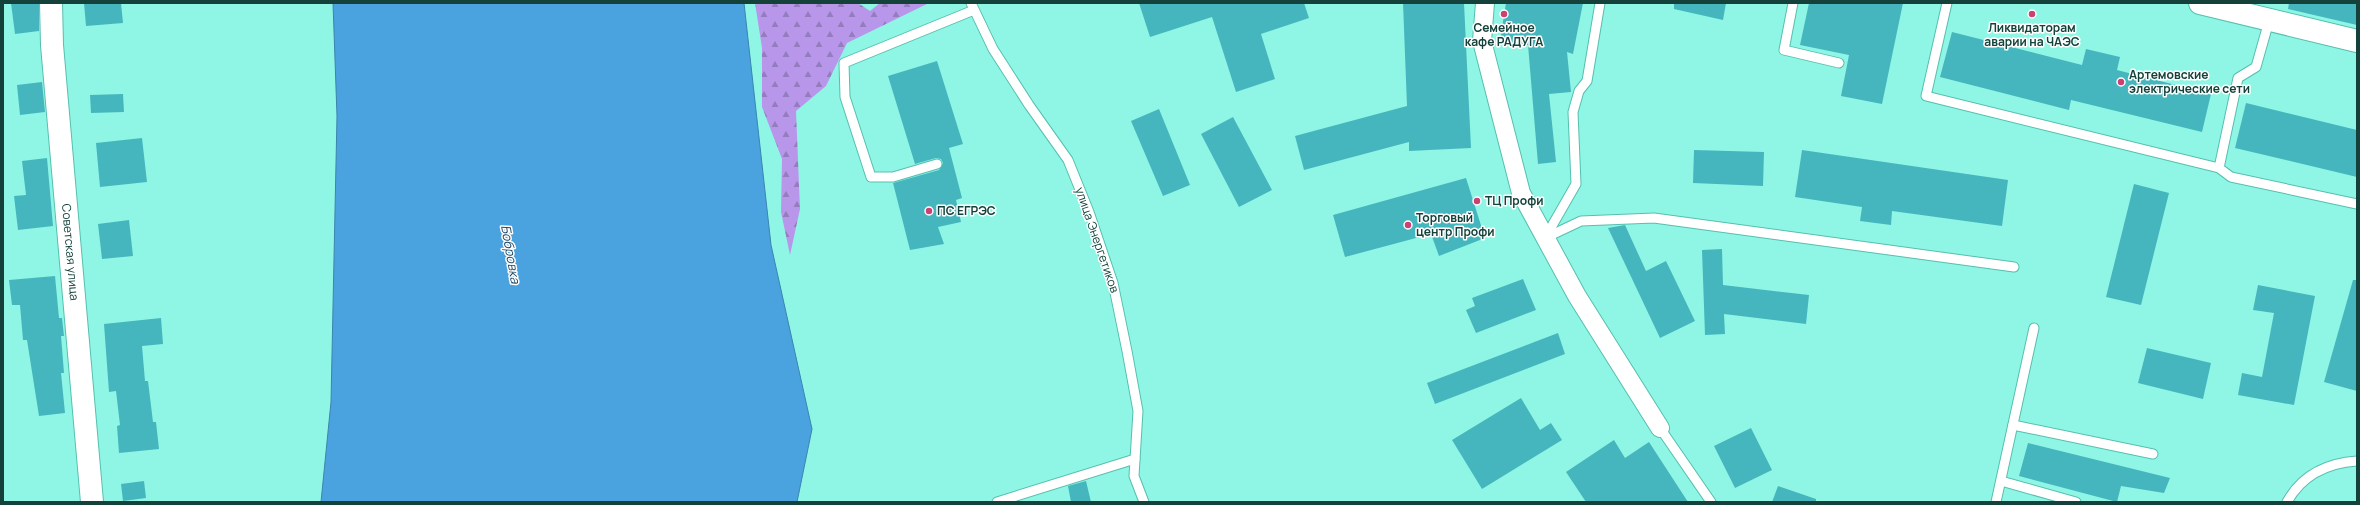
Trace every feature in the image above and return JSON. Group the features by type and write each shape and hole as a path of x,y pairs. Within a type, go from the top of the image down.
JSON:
{"street":[{"name":"Советская улица","path":"51,3 53,53 92,502"},
{"path":"1485,3 1482,41 1521,193 1577,296 1660,428"},
{"path":"2200,3 2357,41"}],"lane":[{"path":"1546,238 1576,184 1574,112 1579,91 1587,81 1600,3"},
{"path":"1793,3 1784,50 1839,63"},
{"path":"1947,3 1926,96 2219,168 2232,177 2357,204"},
{"path":"937,164 893,177 871,177 845,97 844,63 973,6"},
{"name":"улица Энергетиков","path":"973,6 993,49 1029,105 1068,160 1089,212 1113,283 1127,351 1138,411 1134,476 1144,502"},
{"path":"2219,168 2238,78 2256,67 2270,21"},
{"path":"1546,238 1581,221 1654,218 2014,267"},
{"path":"1996,502 2034,328"},
{"path":"2013,425 2153,454"},
{"path":"1660,428 1711,502"},
{"path":"997,502 1135,459"},
{"path":"2287,502 2294,490 2308,475 2340,462 2357,461"},
{"path":"2000,480 2076,502"}],"green space":[{"path":"755,3 858,3 870,11 880,3 929,3 847,43 826,86 796,111 800,209 790,255 781,212 782,159 762,107 762,48"}],"water":[{"name":"Бобровка","path":"333,3 744,3 771,245 812,429 797,502 321,502 331,402 337,116"}],"building":[{"path":"11,3 39,3 39,31 15,34"},
{"path":"84,3 121,3 123,23 86,26"},
{"path":"1139,3 1304,3 1309,18 1261,34 1275,79 1236,92 1212,17 1150,37"},
{"path":"1403,3 1464,3 1471,148 1409,151 1409,142 1304,170 1295,136 1407,106"},
{"path":"1506,3 1583,3 1573,54 1567,52 1571,92 1549,94 1556,162 1538,164 1528,45 1500,40"},
{"path":"1674,3 1726,3 1723,20 1674,9"},
{"path":"1809,3 1903,3 1882,104 1841,96 1849,55 1800,45"},
{"path":"2289,3 2357,3 2357,25 2288,9"},
{"path":"1952,32 2082,65 2086,49 2120,57 2117,70 2211,94 2202,132 2071,100 2069,110 1940,77"},
{"path":"937,61 963,144 949,148 962,198 956,200 961,222 938,227 944,244 910,250 893,183 939,170 943,163 941,159 936,158 915,164 888,76"},
{"path":"42,82 45,112 20,115 17,85"},
{"path":"123,94 124,112 91,113 90,95"},
{"path":"2246,103 2357,130 2357,177 2235,148"},
{"path":"1159,109 1190,185 1163,196 1131,121"},
{"path":"1233,117 1272,190 1239,207 1201,134"},
{"path":"142,138 147,182 100,187 96,143"},
{"path":"1694,150 1764,152 1763,186 1693,183"},
{"path":"1802,150 2008,180 2002,226 1892,211 1891,225 1860,221 1862,207 1795,197"},
{"path":"47,158 53,226 18,230 14,196 26,195 22,161"},
{"name":"Торговый центр Профи","path":"1466,178 1485,238 1439,256 1431,234 1345,257 1333,215"},
{"path":"2134,184 2169,193 2141,305 2106,297"},
{"path":"129,220 133,256 102,259 98,224"},
{"path":"1625,225 1646,271 1666,261 1695,321 1660,338 1608,228"},
{"path":"1722,249 1723,285 1809,295 1806,324 1724,314 1725,334 1705,335 1702,250"},
{"path":"55,276 59,318 62,318 64,336 61,336 64,373 61,373 65,413 39,416 27,340 23,340 20,305 12,305 9,280"},
{"path":"1523,279 1536,310 1476,333 1466,310 1475,306 1472,298"},
{"path":"2353,280 2357,280 2357,391 2324,382"},
{"path":"2258,285 2315,296 2294,405 2238,395 2242,373 2262,377 2274,313 2253,310"},
{"path":"161,318 163,344 142,346 145,381 148,381 153,422 156,422 159,449 119,453 117,426 120,425 116,391 109,392 104,324"},
{"path":"1558,333 1565,354 1435,404 1427,383"},
{"path":"2147,348 2211,363 2203,399 2138,383"},
{"path":"1521,398 1540,430 1551,423 1562,440 1482,489 1452,440"},
{"path":"1751,428 1772,470 1735,488 1714,446"},
{"path":"1614,440 1625,458 1649,442 1688,502 1586,502 1566,472"},
{"path":"2028,443 2170,478 2164,493 2121,486 2117,502 2019,476"},
{"path":"144,481 146,498 123,501 121,484"},
{"path":"1086,481 1091,502 1071,502 1068,486"},
{"path":"1778,486 1816,499 1816,502 1772,502"}],"place":[{"name":"Семейное кафе РАДУГА","path":"1504,14"},
{"name":"Ликвидаторам аварии на ЧАЭС","path":"2032,14"},
{"name":"Артемовские электрические сети","path":"2121,82"},
{"name":"ТЦ Профи","path":"1477,201"},
{"name":"ПС ЕГРЭС","path":"929,211"},
{"name":"Торговый центр Профи","path":"1408,225"}]}
